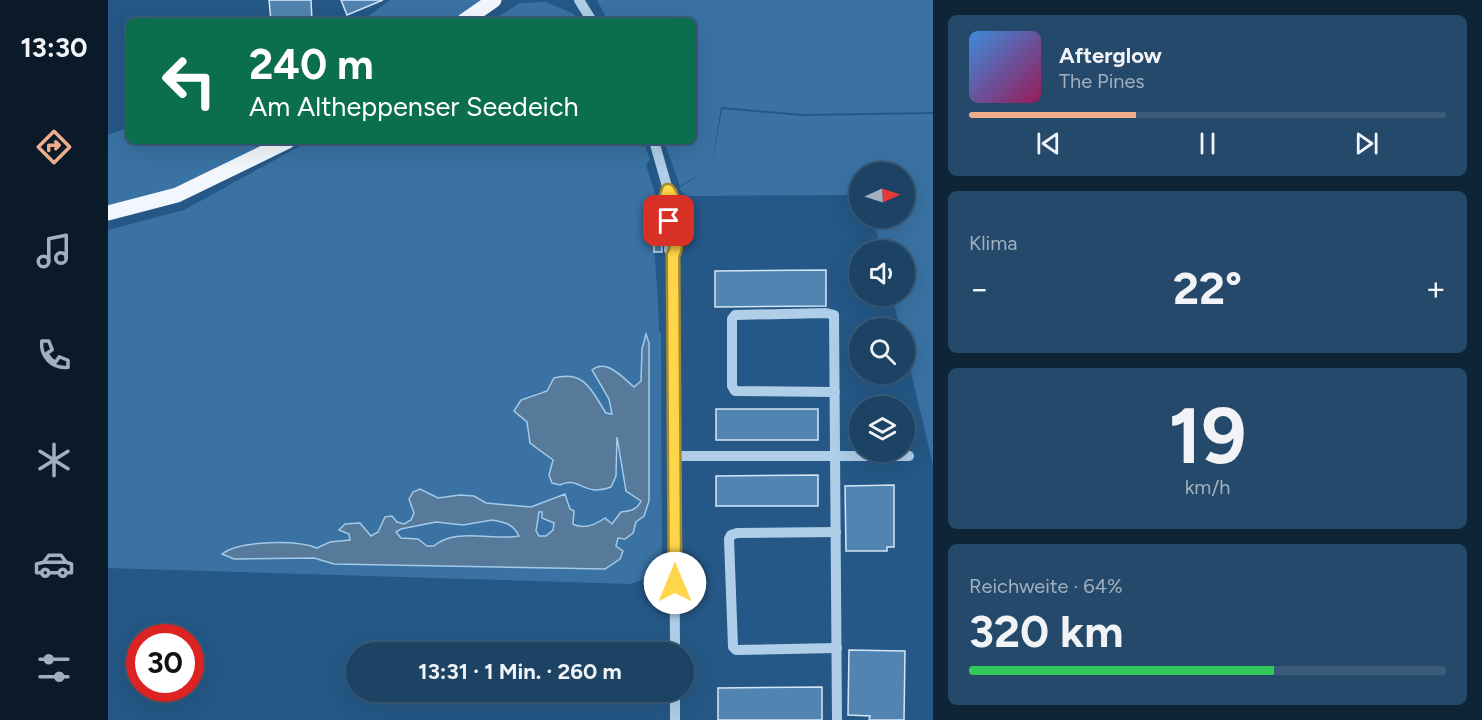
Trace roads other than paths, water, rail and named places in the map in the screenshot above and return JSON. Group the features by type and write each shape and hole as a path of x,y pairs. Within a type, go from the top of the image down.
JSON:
{"main road":[{"path":"468,18 494,0"},
{"path":"108,213 177,195 282,144"}],"street":[{"path":"579,0 590,18"},
{"path":"655,144 668,190 666,196 669,250 673,255 675,642"},
{"path":"835,392 735,391 732,386 732,319 735,315 826,313 834,315 835,392 837,648 837,720"},
{"path":"675,456 849,456"},
{"path":"836,532 737,532 729,539 732,644 736,650 837,648"},
{"path":"675,702 675,720"}]}
